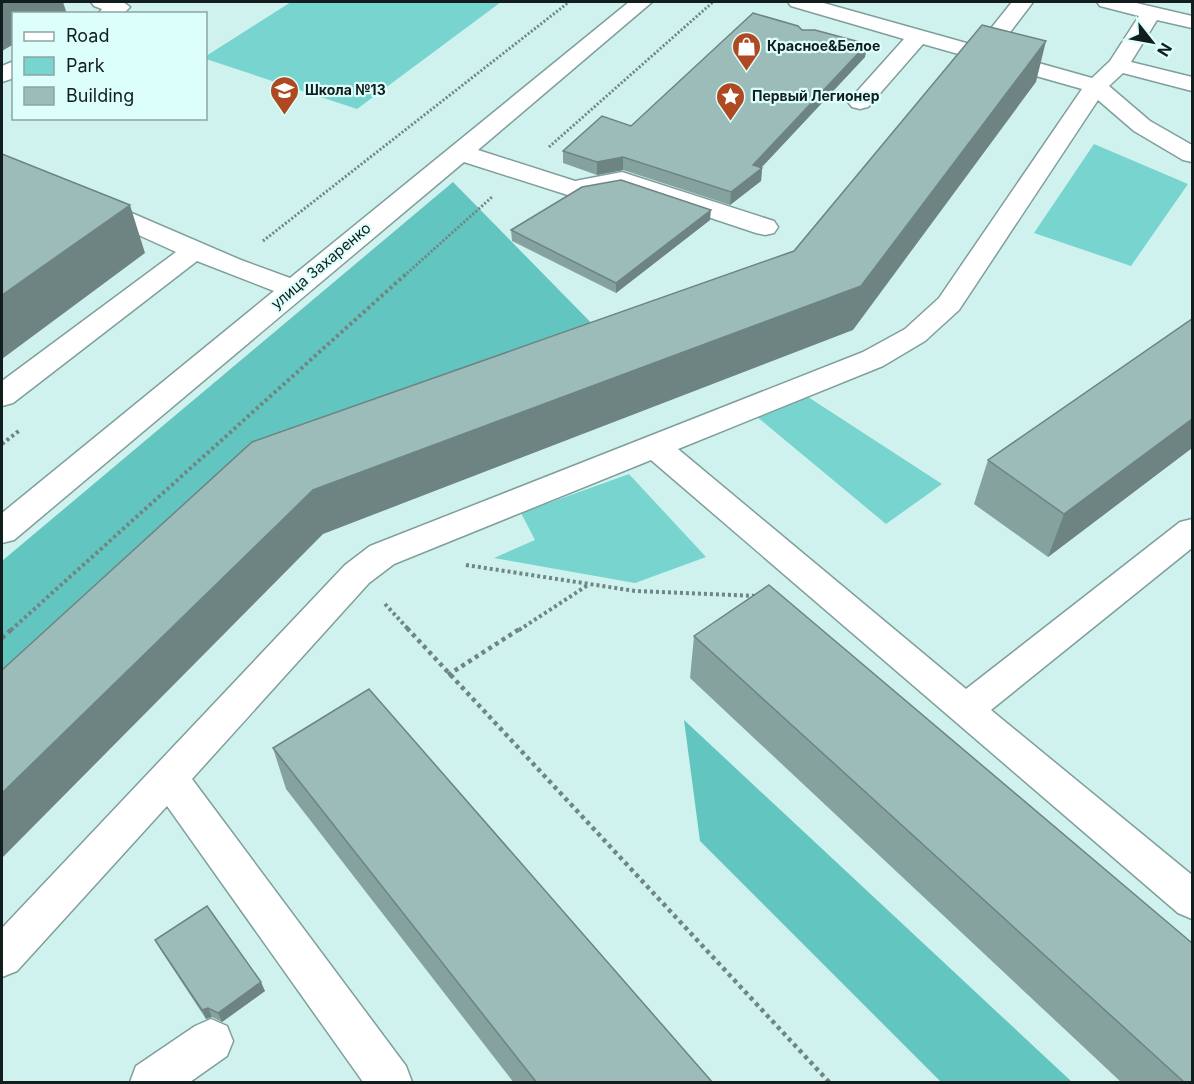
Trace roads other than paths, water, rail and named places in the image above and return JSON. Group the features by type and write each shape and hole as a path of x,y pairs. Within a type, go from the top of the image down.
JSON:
{"street":[{"name":"улица Захаренко","path":"2,531 641,2"},
{"path":"798,2 824,19 918,37 981,55 1107,76 1192,84"},
{"path":"1107,2 1192,22"},
{"path":"981,55 1016,3"},
{"path":"2,957 357,574 382,555 873,359 915,334 950,304 1152,12"},
{"path":"860,102 918,37"},
{"path":"1107,76 1142,126 1192,154"},
{"path":"459,152 574,189 622,180 765,227"},
{"path":"77,199 231,266 294,289"},
{"path":"2,396 195,250"},
{"path":"654,445 1192,900"},
{"path":"965,710 1192,531"},
{"path":"169,778 390,1083"},
{"path":"152,1083 211,1041"}],"place":[{"name":"Красное&Белое","path":"746,72"},
{"name":"Школа №13","path":"284,116"},
{"name":"Первый Легионер","path":"731,122"}]}
